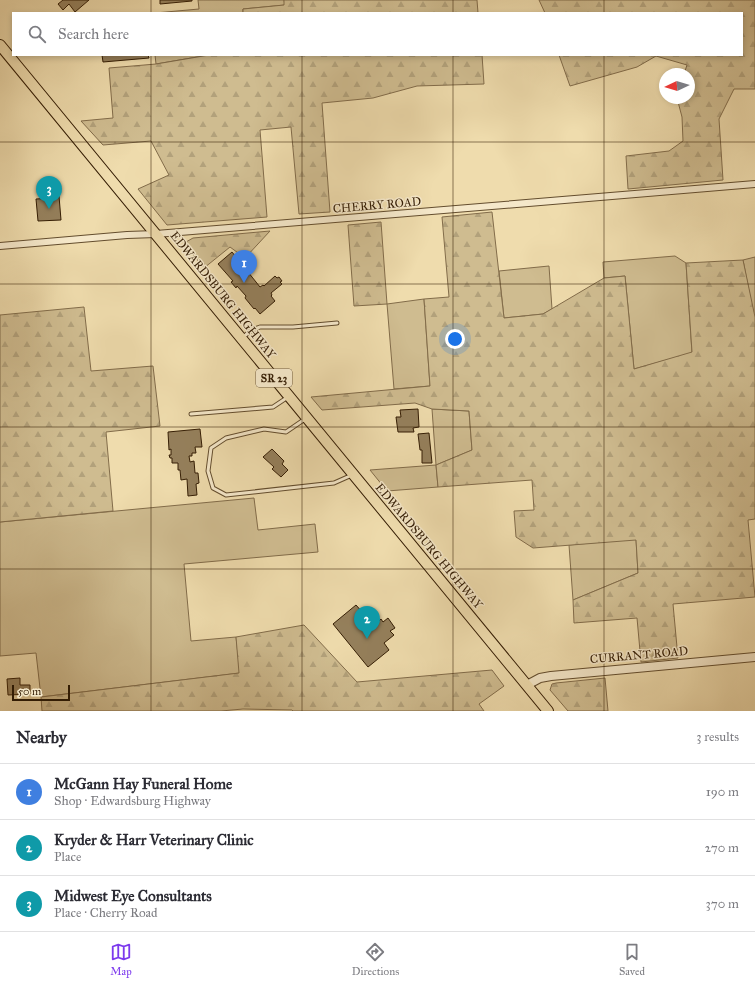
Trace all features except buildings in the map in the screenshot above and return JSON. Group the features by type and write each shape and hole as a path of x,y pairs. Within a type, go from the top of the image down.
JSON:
{"main road":[{"name":"EDWARDSBURG HIGHWAY","path":"0,45 548,711"}],"street":[{"name":"CHERRY ROAD","path":"0,246 755,184"},
{"name":"CURRANT ROAD","path":"527,685 540,678 551,676 755,658"}],"lane":[{"path":"241,338 252,330 260,327 293,327 337,324"},
{"path":"191,414 273,407 289,396"},
{"path":"307,417 286,432 264,429 226,438 211,448 208,471 213,488 226,495 334,483 354,475"}],"green space":[{"path":"198,0 284,0 285,5 243,9 243,12 166,12 199,9"},
{"path":"284,0 477,0 478,12 243,12 243,9 284,5"},
{"path":"539,0 755,0 755,89 734,89 719,119 723,180 628,189 626,156 669,151 683,141 682,117 679,104 695,104 695,68 686,68 687,65 656,56 743,56 743,12 545,12"},
{"path":"155,56 203,56 156,64"},
{"path":"203,56 482,56 484,84 417,86 373,98 322,103 330,212 299,214 291,127 260,130 267,217 167,225 138,189 169,175 151,141 103,145 81,121 113,118 109,68 156,64"},
{"path":"559,56 656,56 637,67 570,86"},
{"path":"492,212 504,318 543,314 604,278 625,276 634,369 692,352 686,263 743,260 755,317 755,519 748,520 755,597 673,604 678,658 641,662 637,618 574,623 573,600 638,573 636,540 533,548 516,537 514,511 534,510 532,480 438,487 436,465 472,450 469,411 432,409 415,403 322,410 311,397 430,386 424,299 449,297 442,217"},
{"path":"381,222 387,304 354,306 348,225"},
{"path":"270,231 245,258 230,247 204,268 186,246 186,242 193,238"},
{"path":"675,256 686,263 692,353 634,369 625,276 604,278 603,262"},
{"path":"755,257 755,317 754,317 743,260"},
{"path":"549,266 552,309 543,314 504,318 499,271"},
{"path":"424,299 430,386 394,389 387,304"},
{"path":"84,307 91,371 153,366 160,426 106,432 113,511 0,522 0,315"},
{"path":"432,409 469,411 472,450 436,465"},
{"path":"436,465 438,487 387,491 370,470"},
{"path":"254,498 258,530 315,524 318,552 184,564 191,641 236,637 240,673 41,697 36,653 0,656 0,522"},
{"path":"636,539 638,573 573,600 569,545"},
{"path":"304,625 357,682 492,670 504,686 479,704 484,711 293,711 243,709 221,711 42,711 41,697 239,673 236,637"},
{"path":"605,678 608,711 568,711 550,690 552,684 556,683"}],"place":[{"name":"Midwest Eye Consultants","path":"49,209"},
{"name":"McGann Hay Funeral Home","path":"244,283"},
{"name":"Kryder & Harr Veterinary Clinic","path":"367,639"}]}
